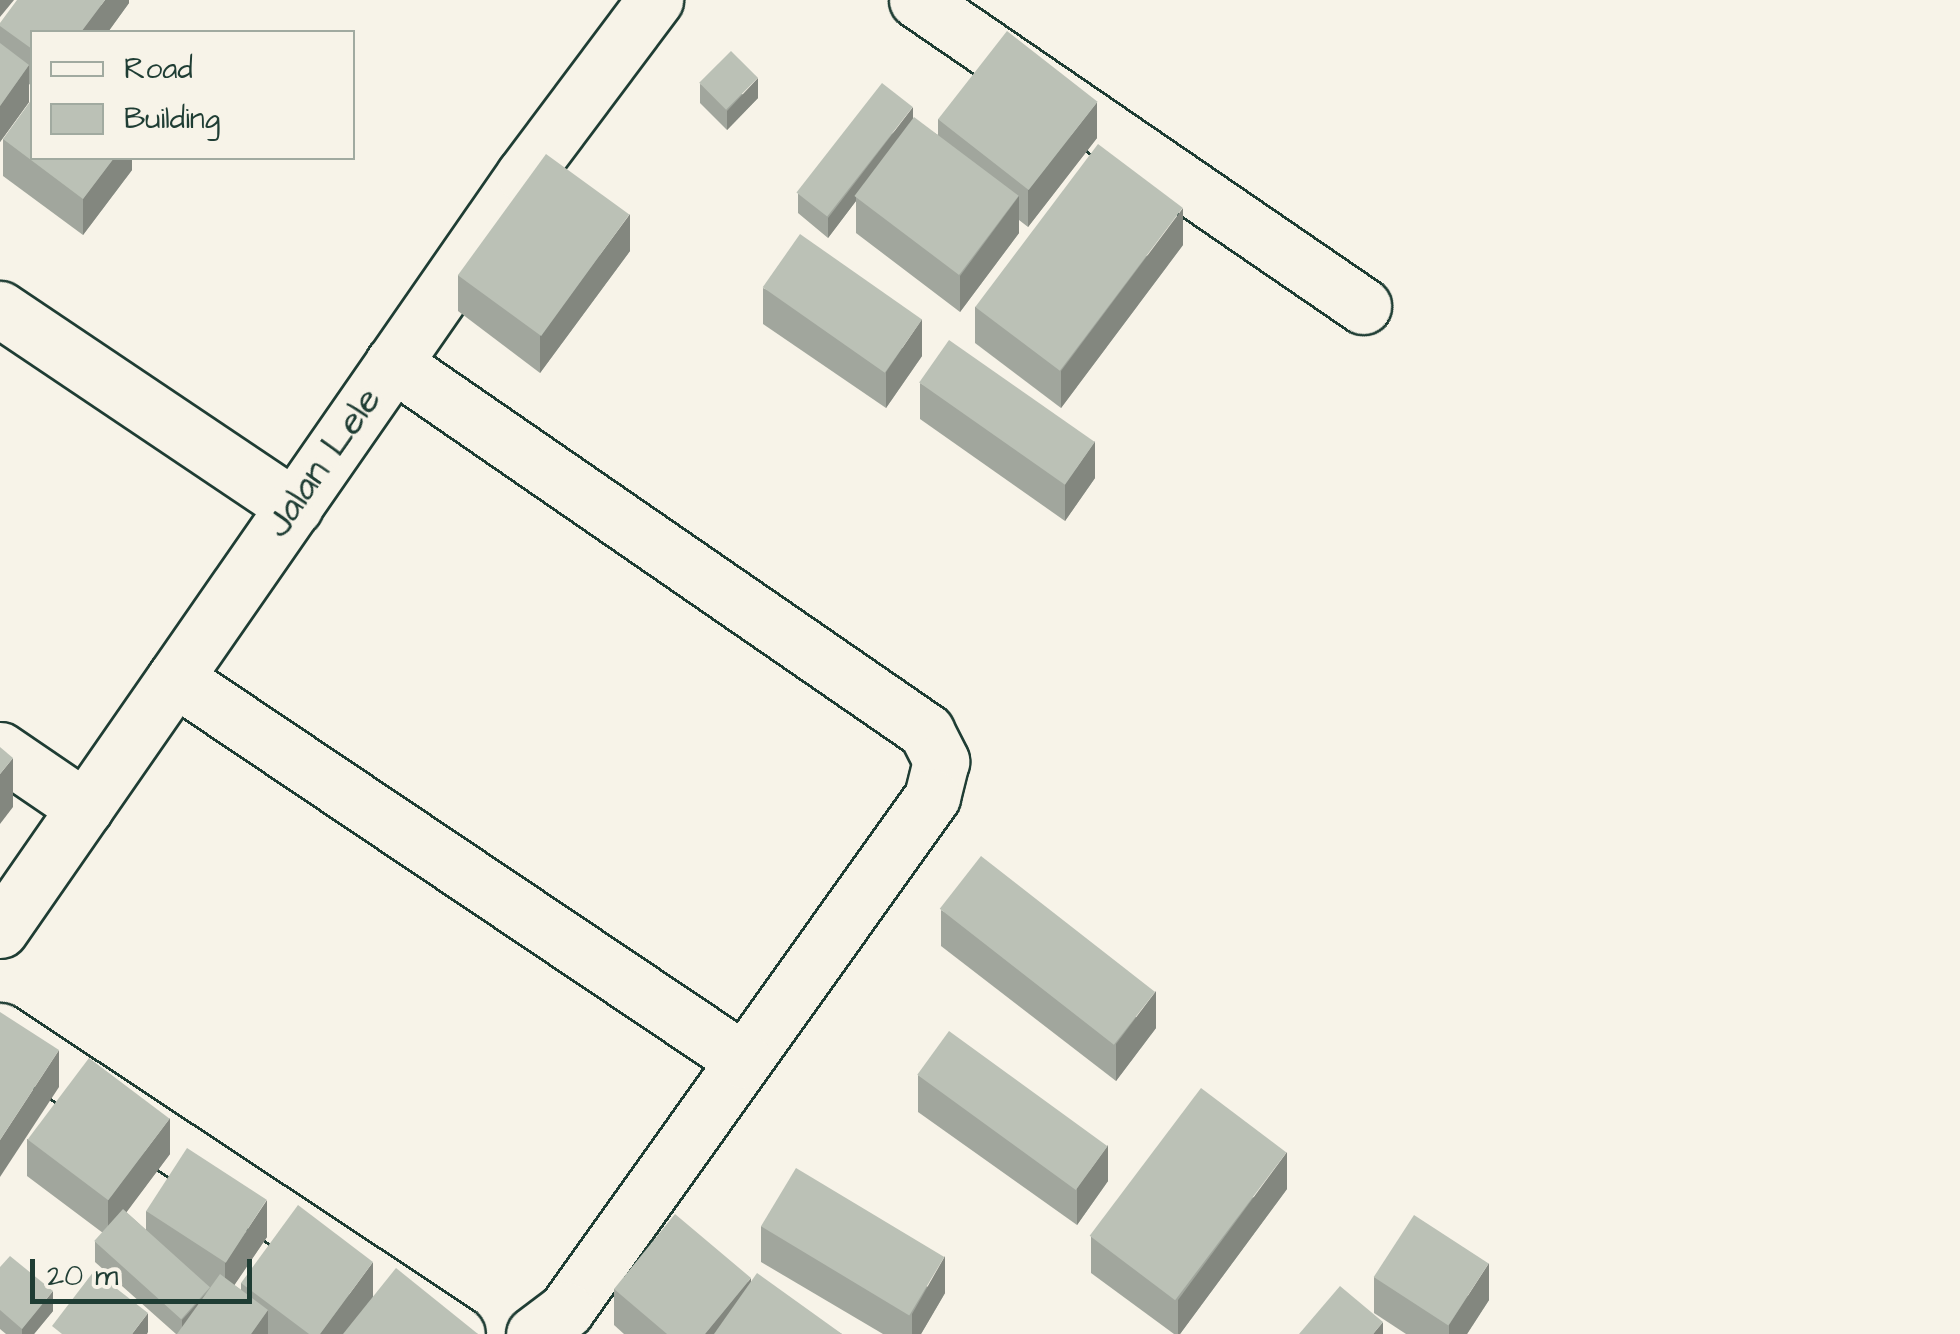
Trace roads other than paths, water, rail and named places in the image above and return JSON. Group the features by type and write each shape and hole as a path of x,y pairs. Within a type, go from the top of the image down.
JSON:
{"street":[{"name":"Jalan Lele","path":"0,930 394,363 655,0"},
{"path":"918,0 1362,306"},
{"path":"0,309 294,507"},
{"path":"394,363 926,730 941,762 932,797 566,1310 534,1334"},
{"path":"175,678 744,1060"},
{"path":"0,750 85,808"},
{"path":"0,1031 457,1334"}]}
